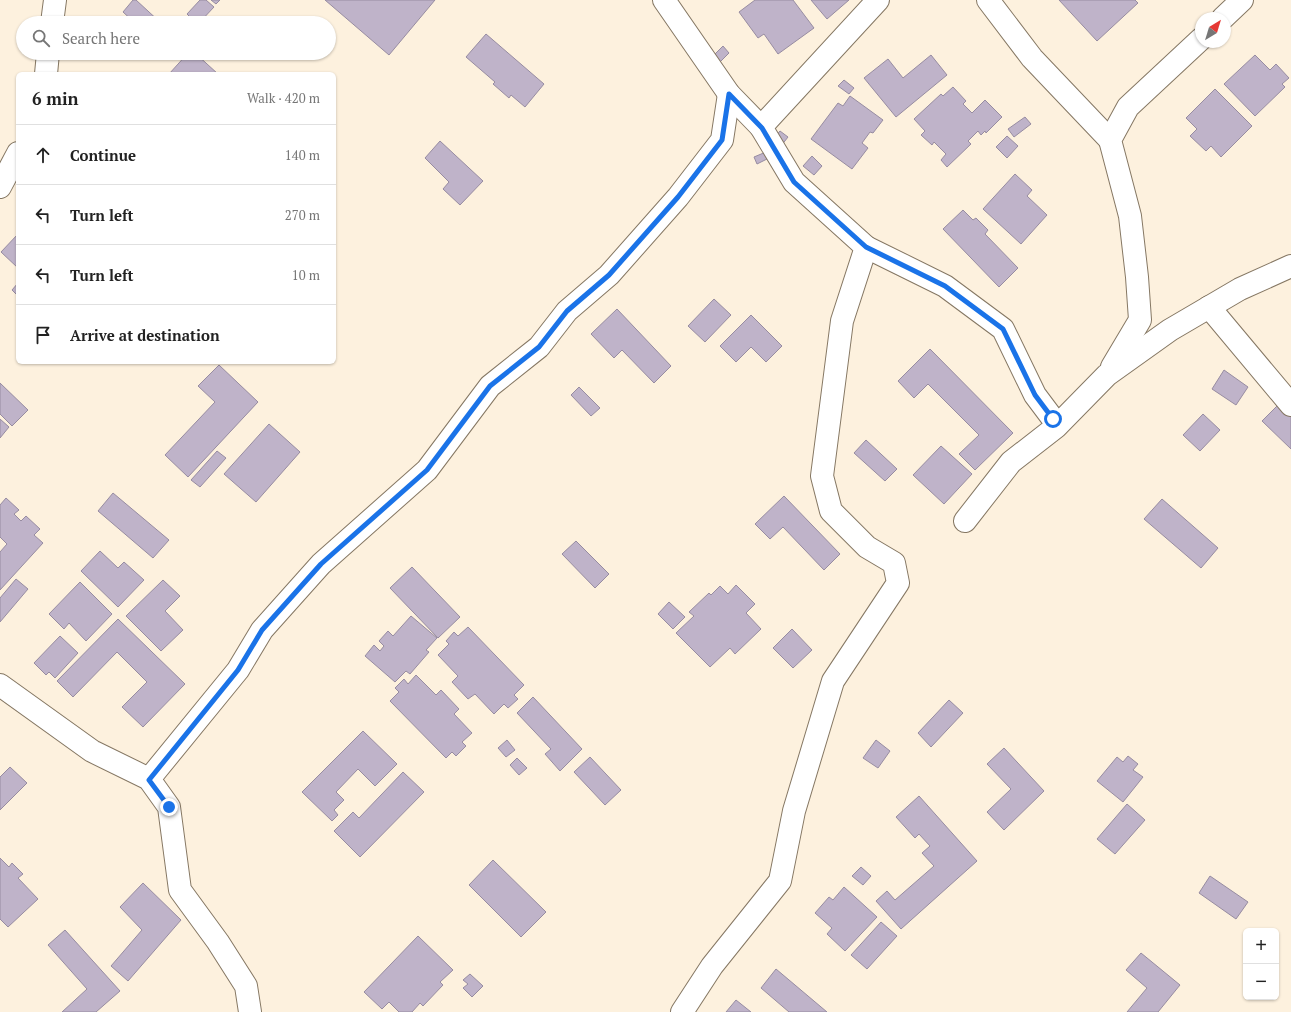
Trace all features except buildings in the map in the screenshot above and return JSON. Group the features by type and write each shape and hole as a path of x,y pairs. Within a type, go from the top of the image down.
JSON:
{"street":[{"path":"53,16 55,0"},
{"path":"664,0 729,94 762,128 794,182 866,247 945,286 1003,329 1035,395 1053,419"},
{"path":"762,128 878,0"},
{"path":"988,0 1032,58 1110,140 1130,216 1140,320 1107,375"},
{"path":"1229,12 1242,0"},
{"path":"1110,140 1128,107 1195,45"},
{"path":"46,72 47,60"},
{"path":"149,780 238,670 262,630 321,564 427,470 490,386 539,347 567,311 609,275 678,197 722,140 729,94"},
{"path":"0,187 16,158"},
{"path":"682,1012 712,966 780,881 794,811 833,681 898,583 894,563 867,547 831,511 822,476 842,321 866,247"},
{"path":"964,521 1011,462 1056,427 1107,375 1170,330 1240,289 1291,266"},
{"path":"1209,307 1291,405"},
{"path":"0,686 92,751 149,780 169,807 180,890 218,942 246,986 250,1012"}],"route":[{"path":"169,807 149,780 238,670 262,630 321,564 427,470 490,386 539,347 567,311 609,275 678,197 722,140 729,94 762,128 794,182 866,247 945,286 1003,329 1035,395 1053,419"}]}
